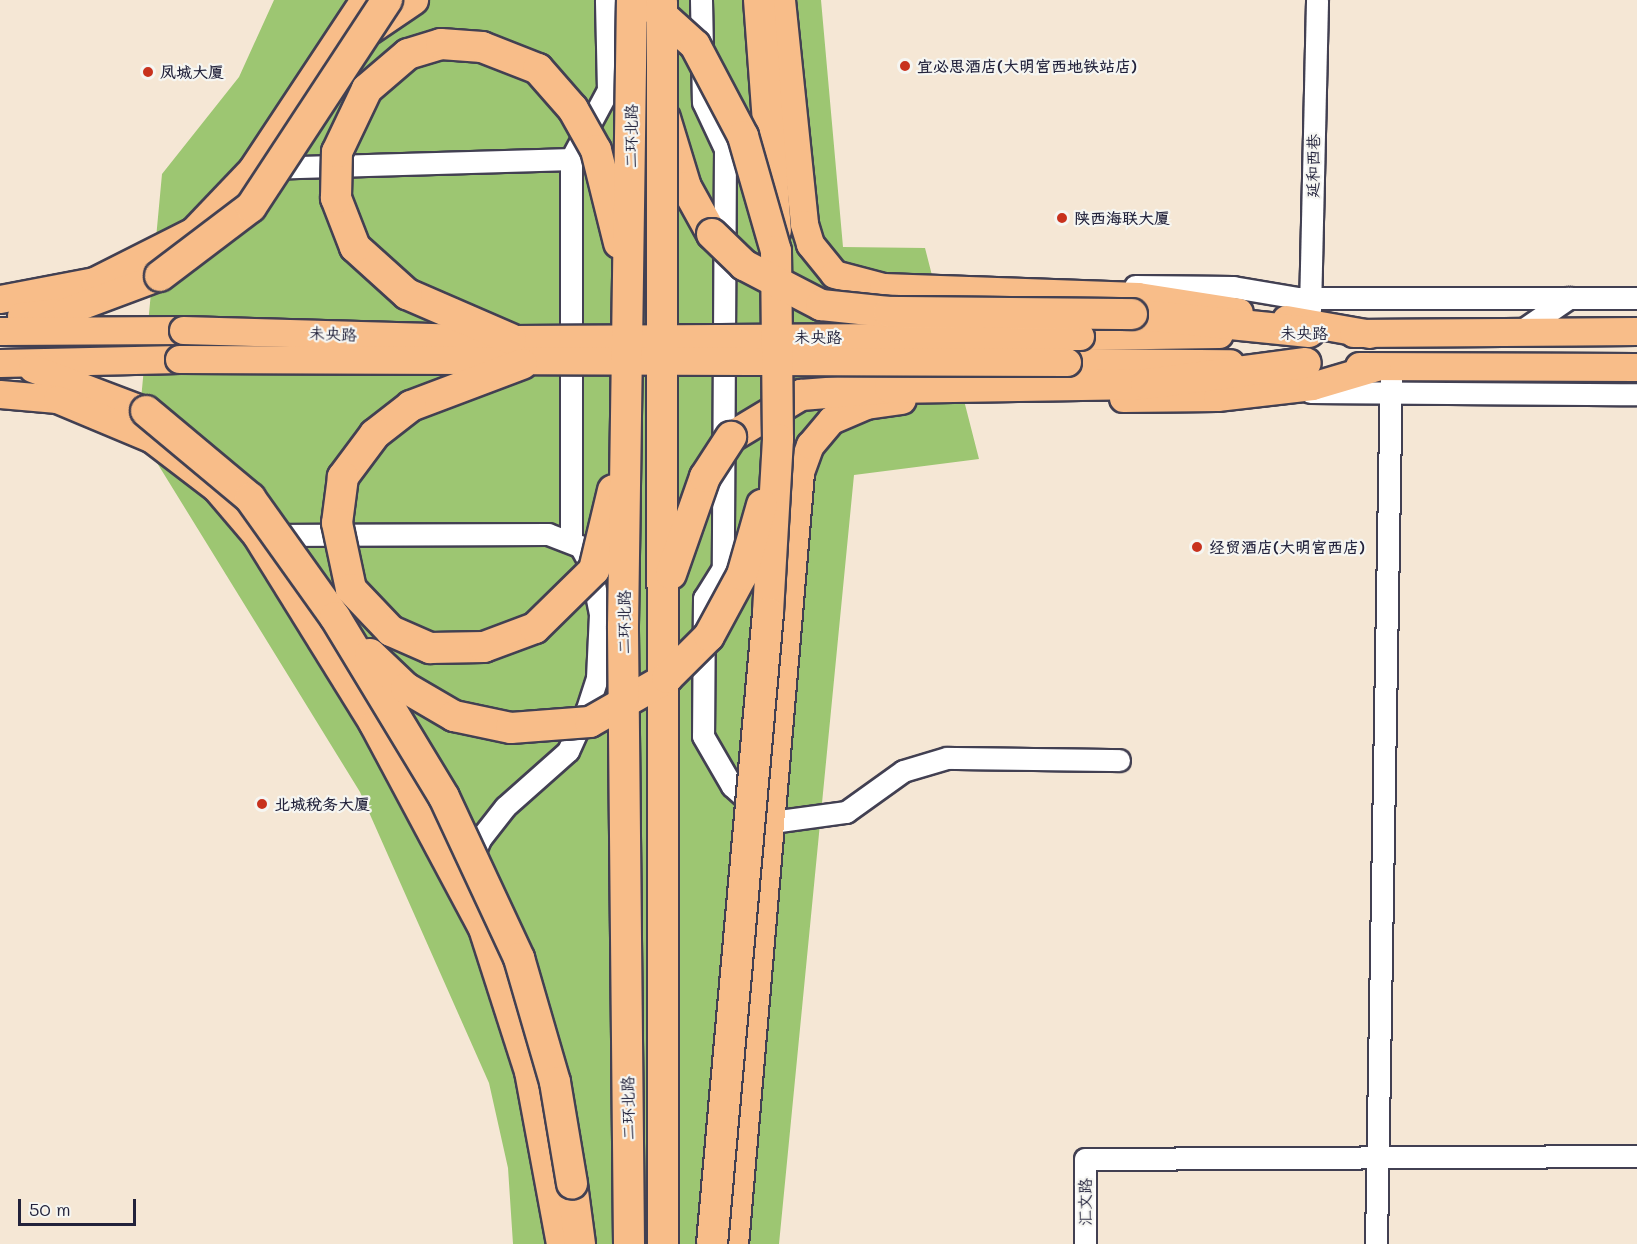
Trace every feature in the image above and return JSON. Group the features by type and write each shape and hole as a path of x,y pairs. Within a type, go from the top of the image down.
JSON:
{"highway":[{"path":"160,276 251,207 387,0"},
{"path":"370,29 413,0"},
{"name":"二环北路","path":"629,1244 626,439 630,285 632,0"},
{"path":"645,0 695,45 743,136 777,251"},
{"name":"二环北路","path":"662,0 663,1244"},
{"path":"712,1244 755,798 778,439 777,251 759,0"},
{"path":"517,351 407,294 355,247 336,198 338,152 346,126 366,89 408,54 441,44 482,47 538,69 573,109 596,150 630,285"},
{"path":"662,107 686,187 712,234 744,265 820,305 889,312 1310,318"},
{"path":"517,351 411,406 375,434 343,477 337,523 351,589 391,631 430,648 484,647 535,628 594,570 626,439"},
{"path":"662,603 690,513 731,437 801,395 890,388 1146,384 1306,363"},
{"path":"146,411 250,498 334,617 444,797 497,904 549,1060 572,1184 580,1244"},
{"path":"334,617 406,688 454,716 536,728 612,713 667,678 709,636 742,575 778,439"}],"main road":[{"path":"0,298 94,281 193,231 252,169 364,0"},
{"path":"781,0 804,224 810,244 834,274 883,287 1138,296 1310,318"},
{"path":"0,318 66,311 160,276"},
{"name":"未央路","path":"10,363 1080,336 1310,318 1371,334 1637,331"},
{"name":"未央路","path":"0,330 183,330 517,351 1067,362 1306,363 1383,367 1637,367"},
{"path":"10,363 146,411"},
{"path":"734,1244 772,822 800,472 810,445 831,420 886,401 1217,397 1274,390 1383,367"},
{"path":"0,394 57,399 160,443 216,489 256,535 373,724 462,883 503,981 528,1071 560,1244"}],"street":[{"path":"571,540 571,159 608,90 606,0"},
{"path":"701,0 703,102 725,149 723,568 704,598 703,736 732,786 772,822 846,812 903,771 947,758 1119,760"},
{"name":"延和西巷","path":"1310,318 1317,0"},
{"path":"252,169 571,159"},
{"path":"1518,334 1569,298"},
{"path":"1310,318 1569,298 1637,298"},
{"path":"1497,366 1540,394"},
{"path":"1376,1244 1381,1154 1390,394 1383,367"},
{"path":"1274,390 1390,394 1637,394"},
{"path":"256,535 548,534 571,540 590,564 600,614 597,678 587,709 568,751 505,807 480,839 462,883"},
{"path":"1381,1154 1637,1156"},
{"name":"汇文路","path":"1085,1244 1085,1160 1381,1154"}],"green space":[{"path":"274,0 821,0 843,247 925,248 979,459 854,475 779,1244 513,1244 508,1168 489,1083 360,792 138,432 162,174 239,77"}],"place":[{"name":"宜必思酒店(大明宫西地铁站店)","path":"905,66"},
{"name":"凤城大厦","path":"148,72"},
{"name":"陕西海联大厦","path":"1062,218"},
{"name":"经贸酒店(大明宫西店)","path":"1197,547"},
{"name":"北城税务大厦","path":"262,804"}]}
